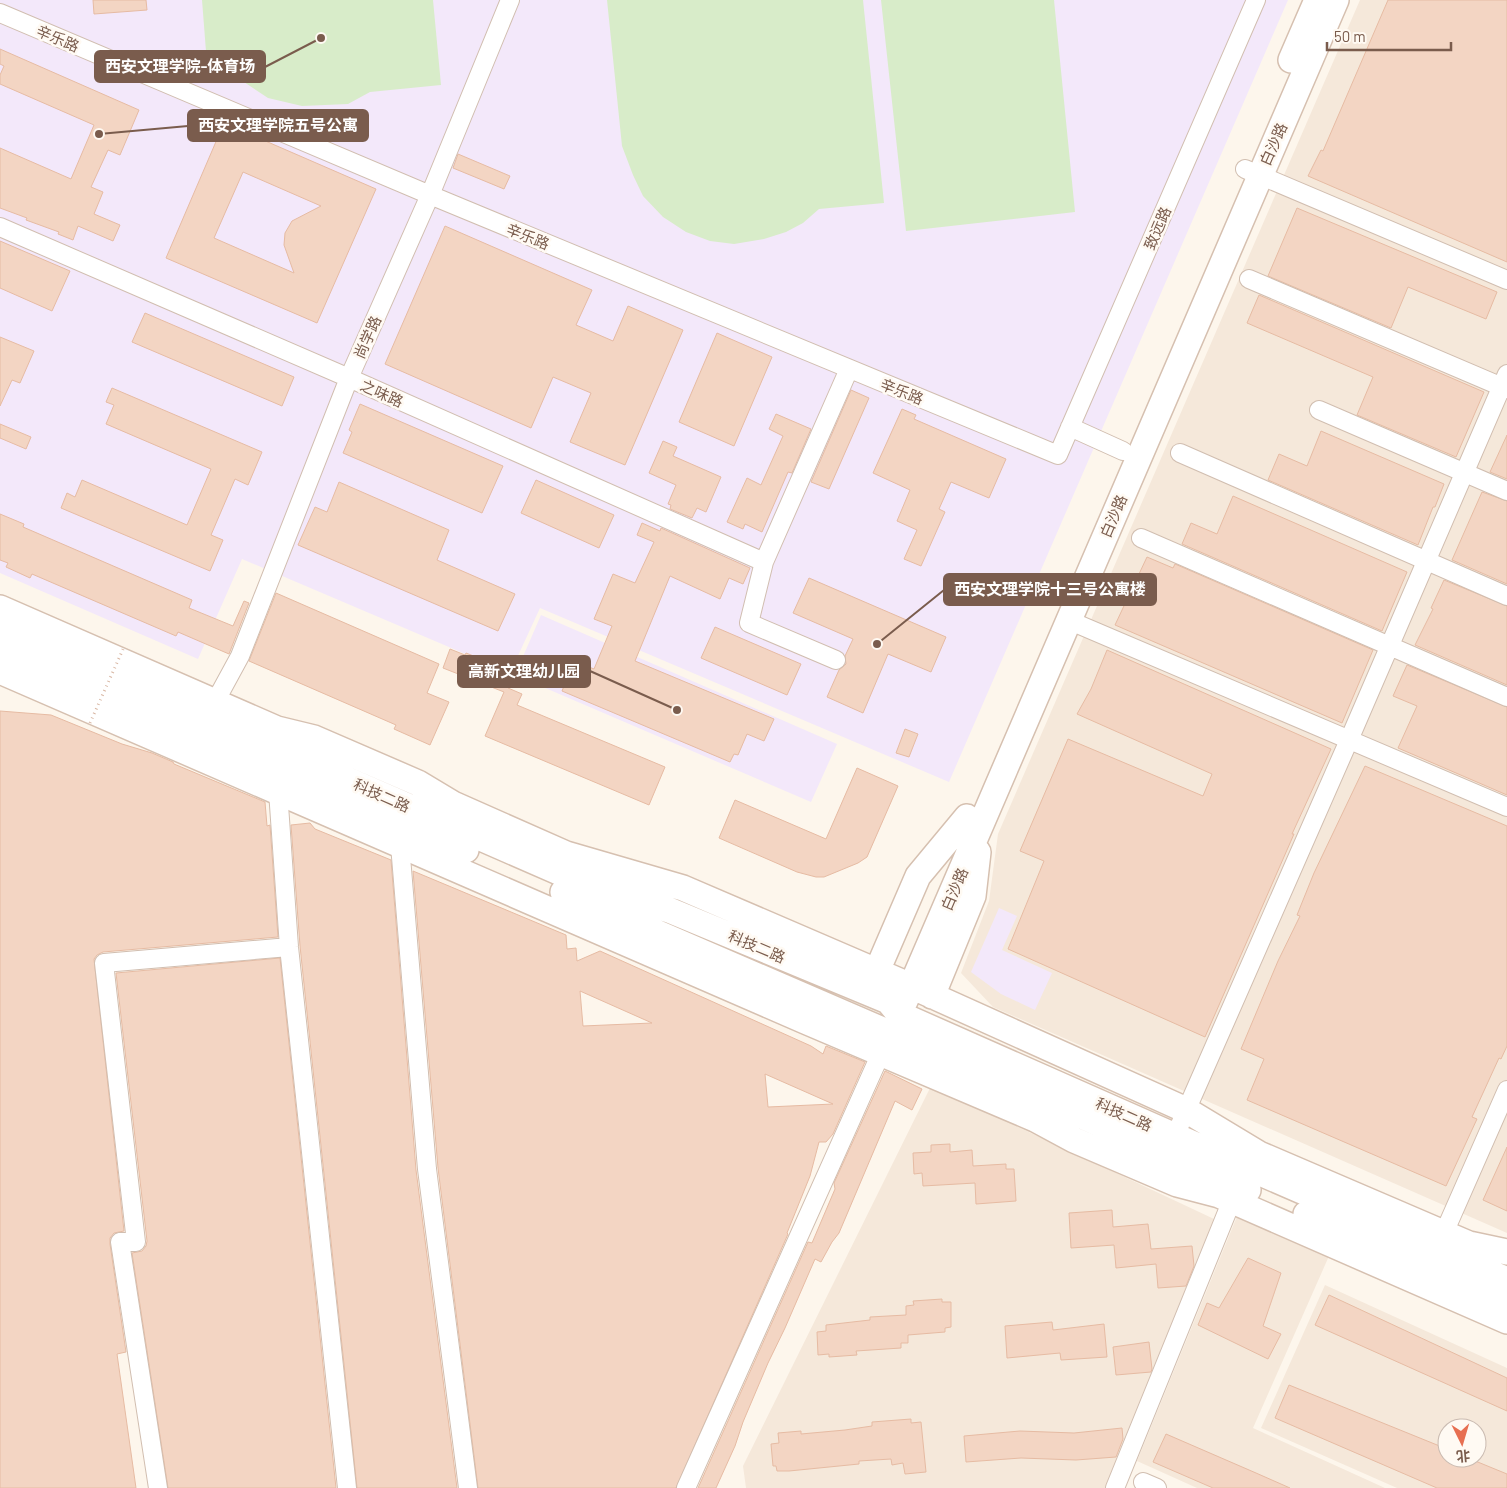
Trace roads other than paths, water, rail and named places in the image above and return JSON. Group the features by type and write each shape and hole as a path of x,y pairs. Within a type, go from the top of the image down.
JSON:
{"street":[{"name":"尚学路","path":"215,702 240,656 349,378 430,195 510,0"},
{"name":"致远路","path":"1058,455 1256,0"},
{"name":"白沙路","path":"974,820 1068,620 1252,172 1317,0"},
{"name":"白沙路","path":"894,1007 974,820 1123,451 1252,172 1336,0"},
{"name":"辛乐路","path":"0,13 430,195 1058,455"},
{"path":"1252,172 1507,280"},
{"name":"之味路","path":"0,227 349,378 764,562"},
{"path":"1175,1136 1505,383 1249,279"},
{"path":"836,660 749,623 764,562 849,369"},
{"path":"1319,410 1507,491"},
{"path":"1070,426 1123,451"},
{"path":"1180,453 1507,596"},
{"path":"1141,538 1507,697"},
{"path":"0,608 277,729 314,738 340,749 418,783 453,804 566,854 684,888 894,1007 1035,1119 1074,1140 1177,1184 1232,1200 1507,1321"},
{"path":"1068,620 1507,807"},
{"name":"科技二路","path":"0,628 592,887 668,910 894,1007 1175,1136 1507,1280"},
{"name":"科技二路","path":"0,650 894,1007 1236,1185 1507,1301"},
{"path":"0,671 400,845 894,1007 1186,1110 1259,1154 1469,1244 1507,1252"},
{"path":"278,791 289,947 347,1488"},
{"path":"686,1488 894,1007 918,876 974,820"},
{"path":"400,845 427,1169 468,1488"},
{"path":"158,1488 120,1242 136,1242 104,963 289,947"},
{"path":"1444,1233 1507,1090"},
{"path":"1115,1488 1232,1200"}],"place":[{"name":"西安文理学院-体育场","path":"321,38"},
{"name":"西安文理学院五号公寓","path":"99,134"},
{"name":"西安文理学院十三号公寓楼","path":"877,644"},
{"name":"高新文理幼儿园","path":"677,710"}]}
